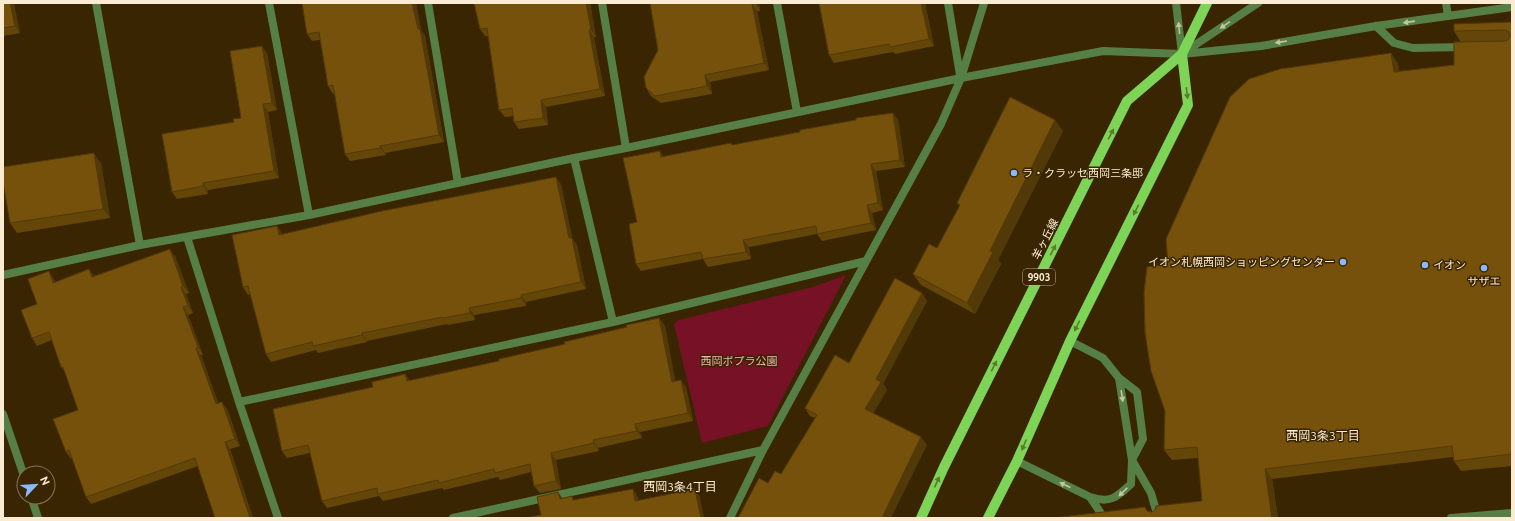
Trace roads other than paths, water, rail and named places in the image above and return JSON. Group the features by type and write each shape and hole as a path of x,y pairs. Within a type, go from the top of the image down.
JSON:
{"main road":[{"name":"羊ヶ丘線","path":"920,518 1127,101 1182,54 1207,3"},
{"path":"988,518 1016,461 1070,341 1188,105 1182,54"}],"street":[{"path":"96,3 140,245"},
{"path":"269,3 309,214"},
{"path":"428,3 458,183"},
{"path":"602,3 626,148"},
{"path":"777,3 797,112"},
{"path":"948,3 961,78"},
{"path":"730,518 763,450 941,124 961,78 984,3"},
{"path":"1176,3 1182,54"},
{"path":"1182,54 1258,3"},
{"path":"1446,3 1448,16"},
{"path":"3,275 140,245 309,214 961,78 1102,52 1182,54 1261,46 1376,26 1512,7"},
{"path":"1376,26 1394,42 1413,48 1465,47"},
{"path":"574,158 613,322"},
{"path":"187,237 239,402 278,518"},
{"path":"239,402 613,322 866,261"},
{"path":"1070,341 1103,358 1119,378 1137,392 1143,439 1132,460"},
{"path":"1016,461 1101,501 1117,497 1131,484 1132,460 1119,378"},
{"path":"3,414 20,465"},
{"path":"453,518 763,450"},
{"path":"1132,460 1151,493 1158,517"},
{"path":"1090,497 1104,518"},
{"path":"34,505 38,518"},
{"path":"1451,518 1512,513"}],"place":[{"name":"ラ・クラッセ西岡三条邸","path":"1014,173"},
{"name":"イオン札幌西岡ショッピングセンター","path":"1343,262"},
{"name":"イオン","path":"1425,265"},
{"name":"サザエ","path":"1484,268"}],"district":[{"name":"西岡3条3丁目","path":"1323,436"},
{"name":"西岡3条4丁目","path":"680,487"}],"park label":[{"name":"西岡ポプラ公園","path":"739,361"}]}
